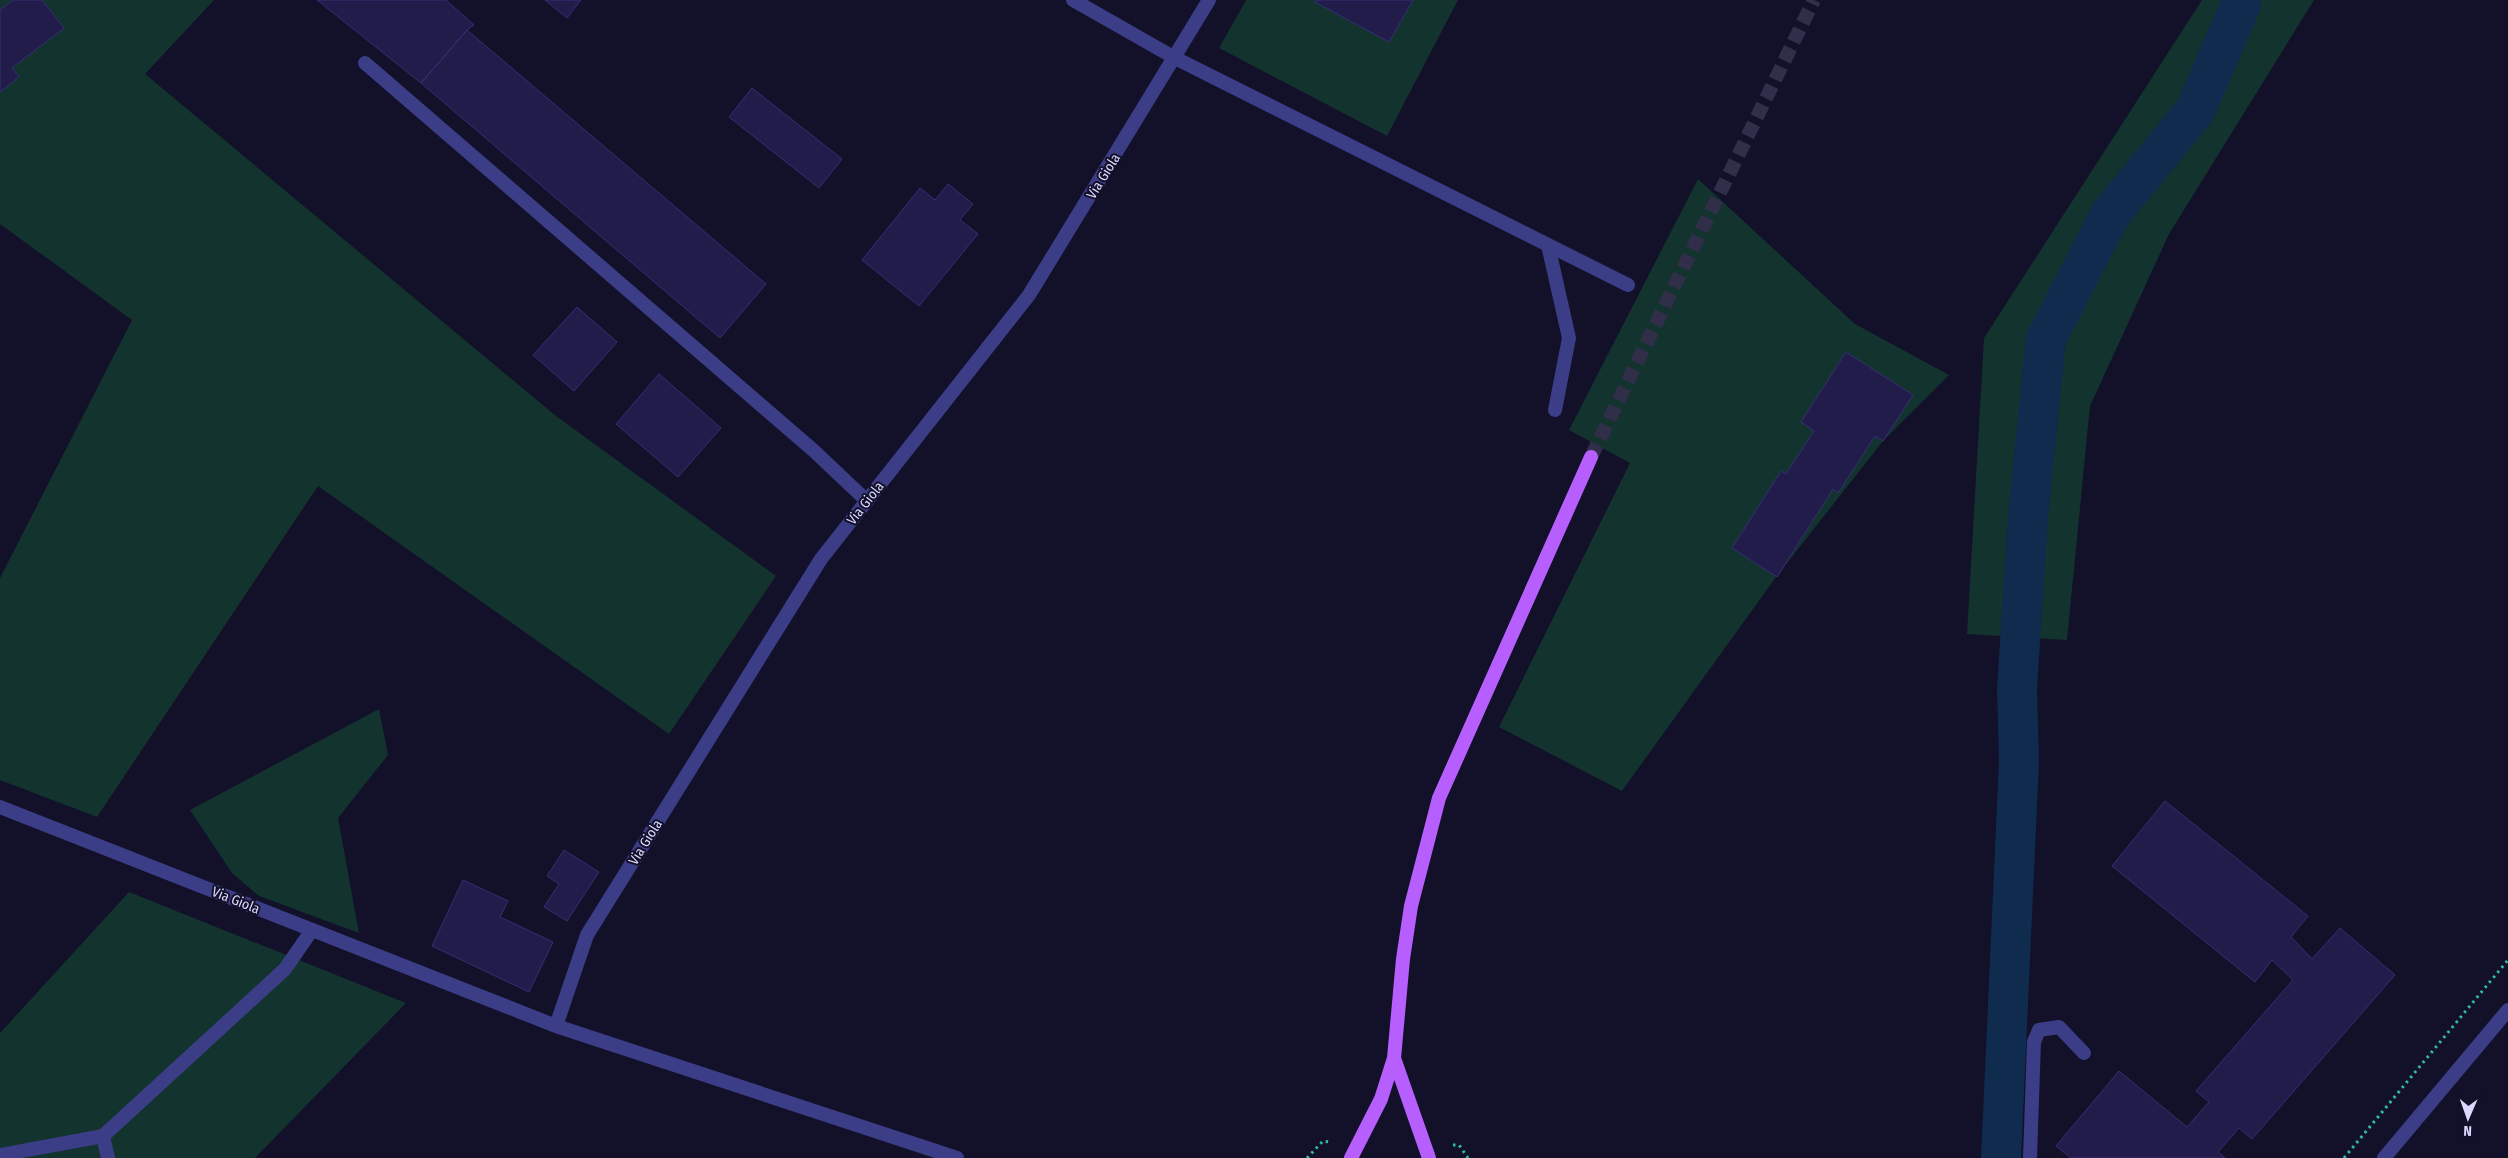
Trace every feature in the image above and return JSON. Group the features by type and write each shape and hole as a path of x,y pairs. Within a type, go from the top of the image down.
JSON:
{"main road":[{"path":"1351,1158 1381,1099 1394,1058 1403,959 1411,906 1439,798 1591,457"},
{"path":"1394,1058 1429,1158"}],"street":[{"path":"1073,0 1175,58 1628,285"},
{"name":"Via Giola","path":"556,1026 587,935 821,559 1029,295 1209,0"},
{"path":"365,63 805,443 867,501"},
{"path":"1548,245 1569,338 1555,410"},
{"name":"Via Giola","path":"0,807 556,1026 957,1158"},
{"path":"0,1155 103,1136 284,969 312,930"},
{"path":"2384,1158 2508,1010"},
{"path":"2030,1158 2034,1042 2039,1030 2059,1027 2084,1053"},
{"path":"103,1136 108,1158"}],"path":[{"path":"2344,1158 2508,960"},
{"path":"1307,1158 1323,1142"},
{"path":"1451,1145 1459,1145 1468,1158"}],"green space":[{"path":"0,0 214,0 145,74 556,416 776,576 669,734 318,486 97,817 0,780 0,578 132,320 0,224"},
{"path":"1246,0 1458,0 1387,136 1219,48"},
{"path":"2202,0 2314,0 2169,234 2090,406 2067,640 1967,634 1984,338"},
{"path":"1698,179 1855,324 1949,375 1883,441 1776,577 1622,791 1499,727 1630,463 1569,430"},
{"path":"379,709 388,755 338,818 359,933 259,896 232,873 190,810"},
{"path":"129,892 406,1003 255,1158 0,1158 0,1033"}],"building":[{"path":"13,0 42,0 64,28 12,68 19,77 0,92 0,10"},
{"path":"317,0 446,0 474,25 467,30 421,83"},
{"path":"545,0 581,0 567,18"},
{"path":"1316,0 1413,0 1389,42 1315,2"},
{"path":"467,30 766,284 720,338 421,83"},
{"path":"752,88 842,159 819,188 729,117"},
{"path":"948,184 973,204 960,220 978,234 919,306 862,260 920,188 935,200"},
{"path":"577,307 617,342 574,391 533,355"},
{"path":"1846,352 1913,395 1883,441 1875,436 1838,493 1833,489 1777,577 1732,548 1781,471 1786,474 1814,431 1801,422"},
{"path":"659,374 721,428 678,477 616,424"},
{"path":"2165,801 2308,916 2291,937 2312,959 2340,928 2395,975 2252,1139 2239,1128 2218,1152 2225,1158 2071,1158 2056,1146 2119,1071 2187,1127 2209,1102 2196,1091 2293,980 2272,960 2255,982 2112,866"},
{"path":"564,850 599,872 567,921 544,907 559,884 547,876"},
{"path":"463,880 508,901 500,917 553,942 529,992 432,946"}],"waterway":[{"path":"2001,1158 2019,761 2017,689 2028,516 2046,339 2111,213 2195,111 2241,4 2240,0"}],"tunnel":[{"path":"1591,457 1814,0"}]}
